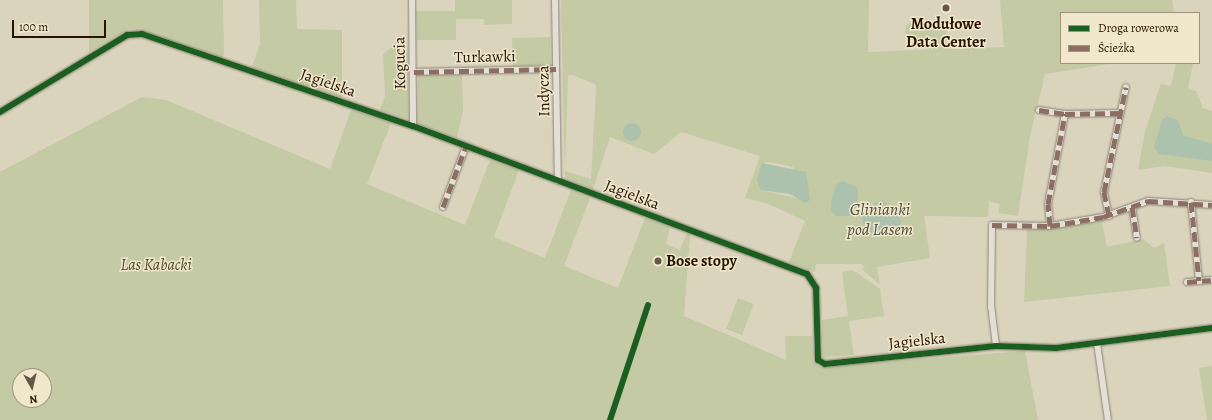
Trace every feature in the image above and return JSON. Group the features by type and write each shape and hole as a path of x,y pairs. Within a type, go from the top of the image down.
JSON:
{"street":[{"name":"Kogucia","path":"412,0 414,72 413,126"},
{"name":"Indycza","path":"555,0 558,181"},
{"name":"Jagielska","path":"0,112 133,34 413,126 807,274 816,288 818,360 821,363 996,346 1047,348 1212,328"},
{"name":"Turkawki","path":"414,72 556,69"},
{"path":"1109,216 1104,192 1119,113 1126,87"},
{"path":"1039,110 1065,114 1119,113"},
{"path":"1050,226 1048,204 1065,114"},
{"path":"443,207 466,146"},
{"path":"996,346 991,307 992,225 1050,226 1109,216 1148,201 1191,202 1212,205"},
{"path":"1191,202 1199,281"},
{"path":"1132,206 1137,238"},
{"path":"1187,282 1211,280"},
{"path":"1096,343 1108,420"}],"green space":[{"path":"89,0 223,0 224,54 222,59 141,30 129,29 89,52"},
{"path":"259,0 296,0 297,29 342,30 342,98 252,67 260,44"},
{"path":"455,0 512,0 512,24 484,25 484,19 456,19 456,40 417,40 416,11 455,11"},
{"path":"561,0 869,0 868,52 945,49 928,49 905,33 906,26 920,16 944,26 951,40 949,49 1004,47 1000,0 1172,0 1174,12 1060,12 1060,64 1110,64 1045,74 1030,136 1018,216 998,213 1000,204 989,201 988,217 924,216 930,258 877,267 880,285 862,269 865,268 862,264 816,264 815,272 789,262 805,221 766,203 745,198 760,156 681,132 654,154 610,137 593,189 565,178","holes":["572,75 595,84 596,88 591,179 565,171 568,76","770,162 793,167 800,199 761,190 762,163","872,203 900,214 898,233 875,237 866,234 862,218"]},
{"path":"550,37 551,65 513,66 512,38"},
{"path":"407,46 409,119 380,110 385,96 383,54 392,47"},
{"path":"1176,64 1193,64 1188,89 1196,91 1203,108 1212,111 1212,173 1165,166 1138,170 1145,131 1161,84 1171,86"},
{"path":"418,75 462,75 463,110 457,138 417,124"},
{"name":"Las Kabacki","path":"142,97 166,100 330,169 351,110 391,123 367,184 465,225 490,160 519,170 494,237 545,258 571,190 590,198 564,266 618,288 645,218 670,227 666,244 680,250 687,233 690,234 684,316 786,360 785,336 812,336 813,362 821,367 1025,351 1038,420 0,420 0,172"},
{"path":"1102,222 1107,247 1143,239 1154,248 1164,243 1170,286 1024,302 1027,230"},
{"path":"853,270 880,289 884,316 849,321 854,355 823,357 822,320 848,316 842,272"},
{"path":"738,298 754,304 742,335 726,329"},
{"path":"1212,366 1212,420 1207,420 1199,368"}],"water":[{"path":"1167,116 1178,120 1183,135 1212,144 1212,161 1159,154 1154,147 1162,120"},
{"path":"632,123 638,126 641,132 638,138 632,141 626,138 623,132 626,126"},
{"name":"Glinianki pod Lasem","path":"762,163 806,172 810,200 805,203 790,194 761,190 757,180"},
{"name":"Glinianki pod Lasem","path":"843,181 858,188 858,205 850,216 836,216 831,210 832,197 836,184"},
{"name":"Glinianki pod Lasem","path":"882,200 900,214 901,229 898,233 875,237 866,234 862,218 865,208"}],"marked path":[{"path":"414,72 556,69"},
{"path":"1109,216 1104,192 1126,87"},
{"path":"1039,110 1065,114 1119,113"},
{"path":"1050,226 1048,204 1065,114"},
{"path":"443,207 466,146"},
{"path":"992,225 1050,226 1103,217 1148,201 1212,205"},
{"path":"1191,202 1199,281"},
{"path":"1132,207 1137,238"},
{"path":"1187,282 1211,280"}],"cycle path":[{"path":"0,112 127,35 142,34 413,126 807,274 816,288 818,360 825,364 996,346 1056,348 1212,328"},
{"path":"610,420 648,305"}],"place":[{"name":"Modułowe Data Center","path":"946,8"},
{"name":"Bose stopy","path":"658,261"}]}
